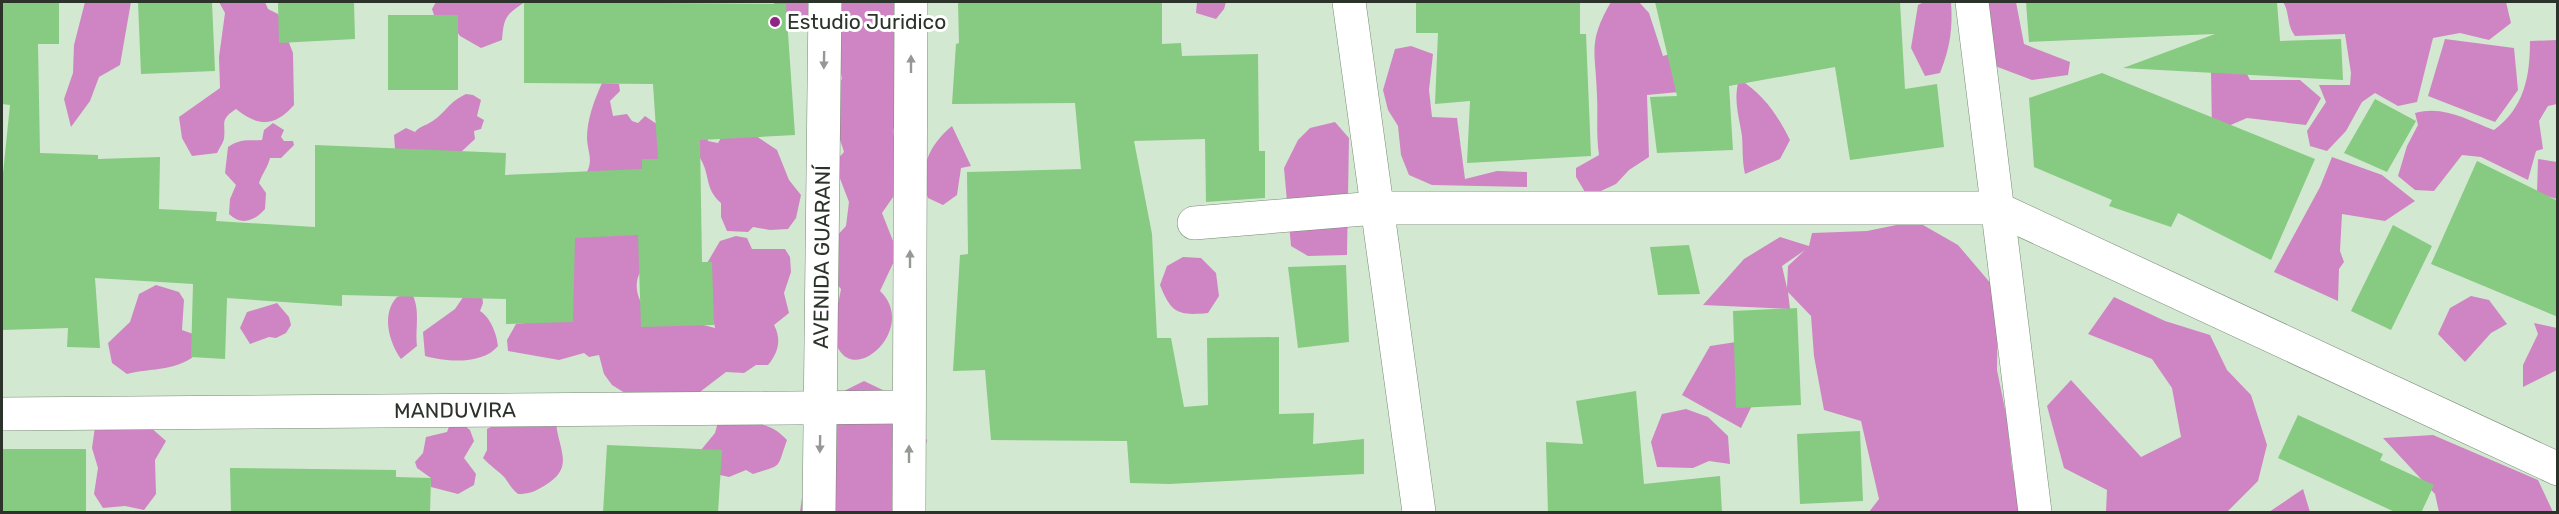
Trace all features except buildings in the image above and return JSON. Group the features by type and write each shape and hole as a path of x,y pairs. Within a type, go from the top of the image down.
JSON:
{"street":[{"name":"AVENIDA GUARANÍ","path":"819,513 825,2"},
{"path":"909,513 911,2"},
{"path":"1349,2 1419,513"},
{"path":"1971,2 2035,513"},
{"path":"1194,222 1376,208 1996,208 2558,469"},
{"name":"MANDUVIRA","path":"2,414 909,407"}],"shaded area":[{"path":"85,2 131,2 120,65 99,77 90,101 71,127 64,99 73,73 74,45"},
{"path":"219,2 265,2 268,9 278,14 293,53 294,105 280,117 266,122 252,119 236,109 225,119 224,139 217,153 192,156 182,138 179,117 220,88 219,57 225,13"},
{"path":"436,2 525,2 507,17 502,40 481,48 460,36 449,20 435,18 432,9"},
{"path":"774,2 813,2 806,20 793,26 786,24 775,15"},
{"path":"828,2 919,2 904,108 893,130 900,187 882,213 895,246 896,257 880,291 890,307 892,323 886,338 876,350 864,358 852,359 841,352 834,335 841,289 833,280 835,238 846,226 849,202 834,163 844,152 835,124 831,92 842,79"},
{"path":"1197,2 1226,2 1224,9 1216,19 1196,13"},
{"path":"1611,2 1639,2 1649,13 1663,56 1680,51 1679,92 1647,95 1649,157 1629,170 1616,184 1588,197 1576,177 1576,168 1599,155 1595,47 1603,16"},
{"path":"1924,2 1951,2 1952,11 1950,38 1940,73 1925,76 1911,48 1918,5"},
{"path":"1983,2 2016,2 2024,44 2070,62 2068,75 2032,80 1995,66"},
{"path":"2283,2 2506,2 2511,23 2489,40 2460,33 2433,38 2417,102 2398,106 2375,93 2362,102 2346,131 2327,151 2310,146 2307,131 2326,102 2319,85 2350,85 2351,73 2345,34 2295,36"},
{"path":"2225,30 2250,80 2300,80 2321,98 2306,125 2247,118 2212,133 2211,71"},
{"path":"2445,39 2514,48 2518,90 2495,122 2428,96"},
{"path":"2557,40 2557,104 2548,106 2539,121 2543,149 2536,151 2528,180 2481,157 2462,155 2434,191 2415,190 2398,176 2407,146 2418,125 2415,113 2446,112 2494,130 2519,102 2527,79 2530,41"},
{"path":"1411,46 1433,54 1429,90 1432,117 1457,118 1465,179 1497,171 1527,172 1527,187 1432,185 1409,175 1401,155 1398,126 1388,110 1383,90 1395,49"},
{"path":"1739,79 1769,106 1790,140 1780,159 1745,174 1737,101"},
{"path":"602,83 619,84 620,91 610,101 613,116 627,114 632,121 638,123 645,116 664,129 702,118 708,141 718,143 726,129 741,126 777,150 789,180 801,195 796,218 788,229 770,230 753,227 748,232 727,231 721,217 721,203 712,192 700,158 633,224 649,257 637,283 638,295 645,310 715,328 703,270 720,241 736,236 747,238 752,249 785,249 790,257 791,272 784,293 789,313 774,325 778,341 776,351 768,365 756,365 744,373 726,372 692,398 633,398 612,385 604,374 599,355 589,357 584,353 559,360 508,351 507,340 516,324 525,323 570,264 590,163 588,124"},
{"path":"466,94 481,100 477,116 484,120 481,129 474,131 475,139 461,152 395,149 394,135 406,128 415,132 436,119 454,101"},
{"path":"1335,122 1349,138 1347,255 1308,256 1291,246 1284,168 1298,140 1310,128"},
{"path":"273,123 284,130 281,137 284,141 293,141 294,145 281,158 270,158 259,183 266,193 265,209 257,217 248,221 238,220 229,214 230,199 236,185 225,173 228,147 241,141 262,140 264,130"},
{"path":"952,126 971,166 961,168 957,195 943,205 928,198 924,177 925,167 937,141"},
{"path":"2332,157 2382,175 2415,201 2385,221 2342,214 2340,251 2344,262 2339,269 2338,301 2274,272 2320,187"},
{"path":"2538,159 2557,162 2557,199 2537,193"},
{"path":"1916,221 1958,245 1998,292 1997,370 2007,419 2012,468 2025,512 1869,512 1879,499 1861,421 1824,410 1814,356 1811,316 1788,292 1790,309 1703,305 1744,259 1780,237 1809,246 1812,233 1867,231","holes":["1805,250 1788,266 1787,288 1782,266"]},
{"path":"1183,257 1201,258 1216,273 1219,296 1208,313 1189,314 1177,311 1164,294 1160,285 1167,266"},
{"path":"156,285 179,292 184,300 182,330 196,335 198,352 175,366 127,374 112,363 108,343 130,322 139,294"},
{"path":"468,290 482,295 483,303 480,311 492,326 498,346 491,352 474,359 443,360 425,356 423,332 455,309"},
{"path":"411,292 417,311 417,346 401,359 393,345 388,328 389,311 397,297"},
{"path":"2471,296 2489,300 2507,324 2491,333 2465,362 2438,334 2450,308"},
{"path":"2114,297 2165,321 2210,335 2227,370 2251,395 2267,445 2258,481 2227,512 2106,512 2107,490 2064,468 2047,406 2071,380 2141,457 2181,437 2172,388 2152,359 2088,334"},
{"path":"277,303 289,317 291,325 286,333 276,338 269,337 250,344 240,328 247,312"},
{"path":"2534,323 2557,328 2557,370 2523,387 2523,365 2538,334"},
{"path":"1762,338 1761,387 1741,428 1682,395 1710,346"},
{"path":"864,381 887,392 927,440 910,512 800,512 804,483 804,423 846,390"},
{"path":"516,393 559,411 557,428 563,461 559,474 553,480 534,491 522,494 518,494 483,458 487,450 487,429 500,422 503,406"},
{"path":"1686,409 1708,417 1728,436 1730,464 1709,461 1693,468 1657,467 1651,442 1662,414"},
{"path":"460,422 470,430 474,441 464,458 476,474 474,485 458,494 431,487 431,478 417,468 415,462 423,453 426,437 447,432 450,424"},
{"path":"718,422 756,423 779,433 787,440 777,465 753,474 746,470 729,477 720,475 701,450 715,433"},
{"path":"149,426 166,441 155,460 156,494 144,510 125,506 103,508 94,494 98,468 92,448 95,427"},
{"path":"2433,435 2538,480 2553,512 2439,512 2435,494 2383,438"},
{"path":"2303,489 2310,512 2269,512"}],"place":[{"name":"Estudio Juridico","path":"775,22"}]}
